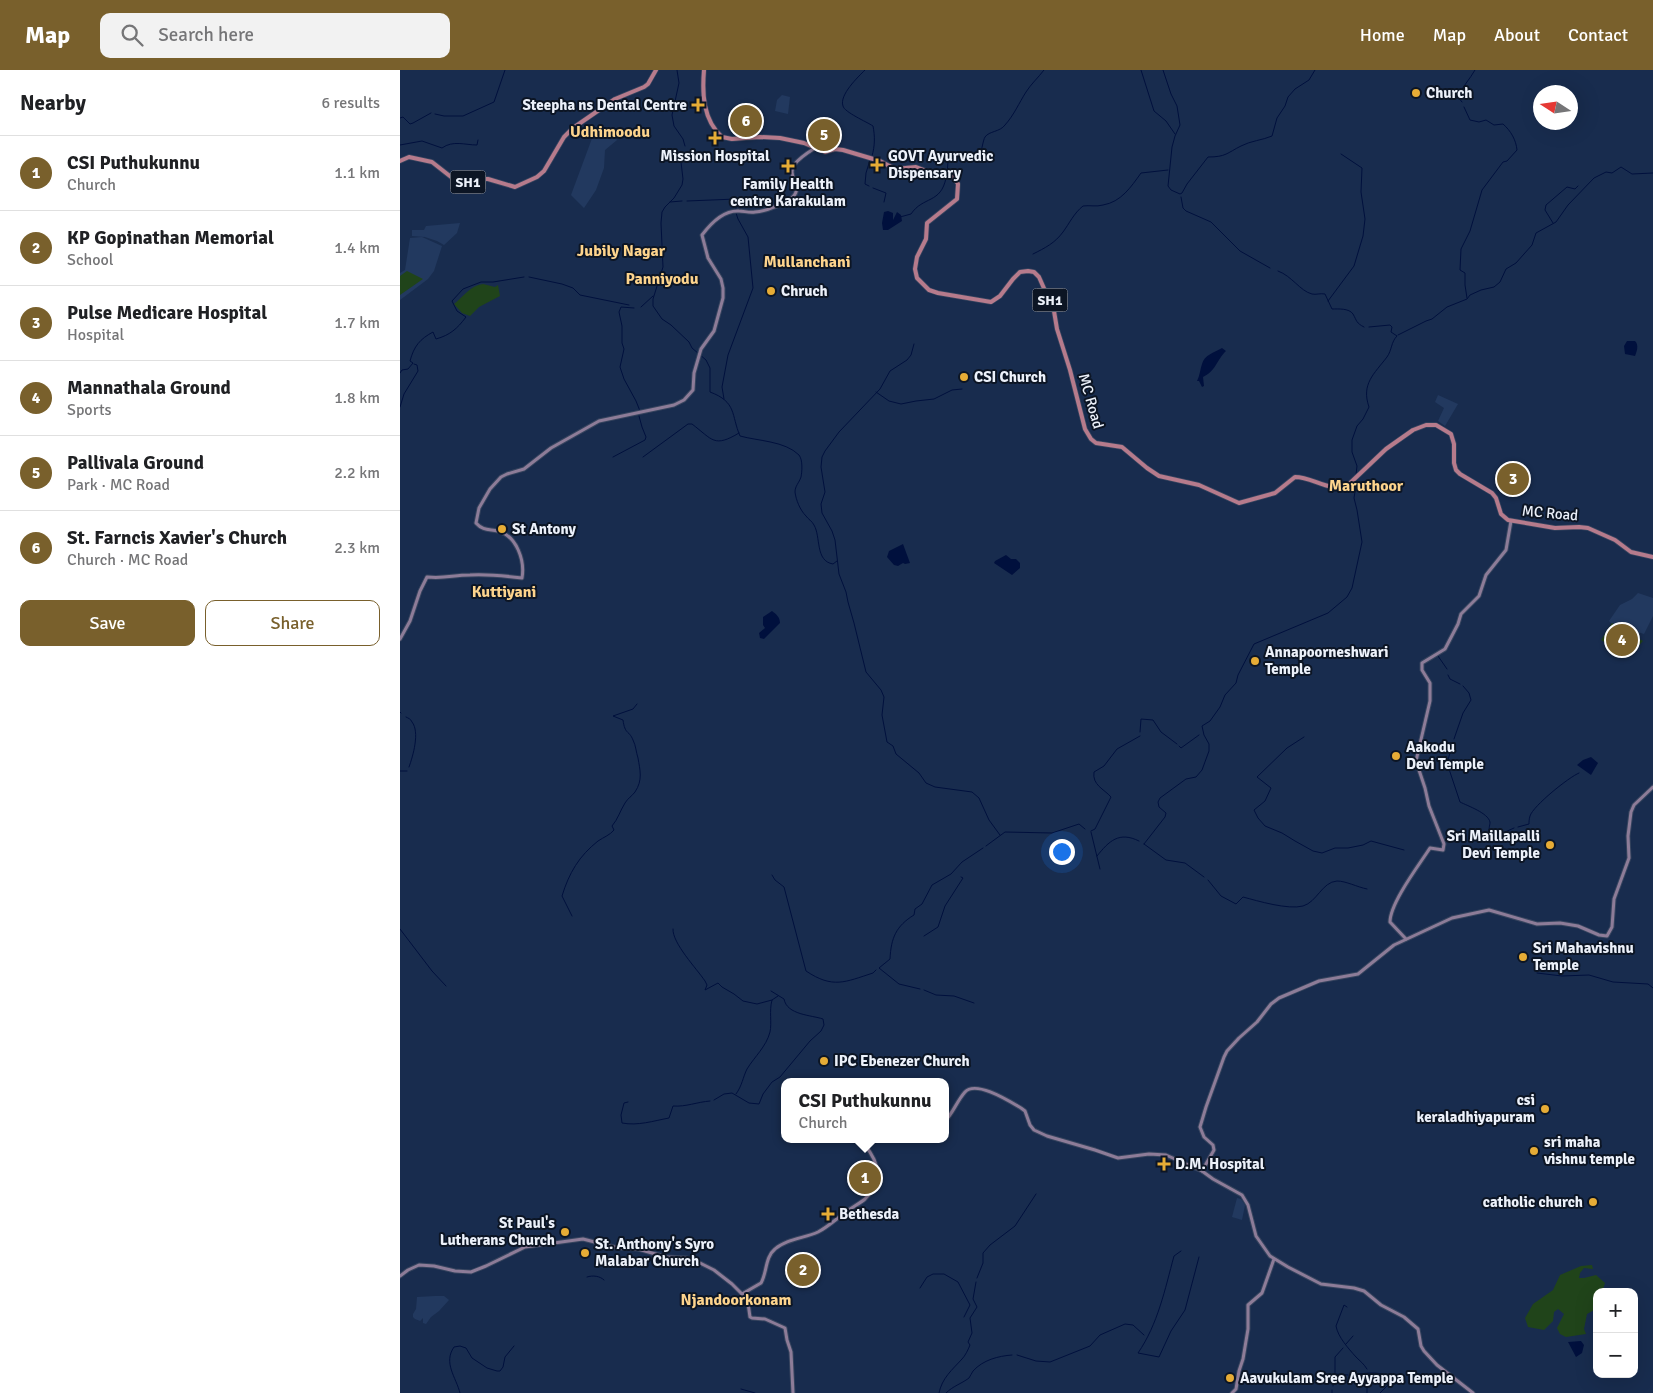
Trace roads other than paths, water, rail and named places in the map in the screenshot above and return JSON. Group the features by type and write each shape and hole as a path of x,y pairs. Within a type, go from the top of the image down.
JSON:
{"main road":[{"name":"SH1","path":"400,161 409,157 432,162 460,184 488,178 515,187 537,177 544,171 564,137 573,128 616,99 644,88 656,70"},
{"name":"MC Road","path":"704,70 703,102 714,127 721,136 732,139 780,138 804,143 825,152 835,149 843,150 880,161 895,170 916,167 940,176 954,177 959,189 957,199 927,223 926,239 917,257 916,278 929,290 938,294 991,302 1000,296 1020,272 1034,272 1047,293 1054,310 1056,329 1070,370 1086,429 1093,442 1122,447 1159,476 1198,485 1239,503 1275,493 1295,478 1303,478 1336,487 1344,486 1360,474 1382,452 1413,430 1426,424 1436,425 1452,436 1456,470 1492,493 1496,498 1501,514 1511,521 1555,528 1588,528 1615,540 1631,552 1653,557"},
{"path":"400,639 410,621 420,590 427,577 445,579 458,575 473,574 522,578 524,568 520,553 508,536 500,531 482,528 476,523 479,508 495,483 507,474 524,469 551,448 599,421 674,405 684,400 693,390 694,373 700,353 714,331 723,298 721,279 708,258 702,235 723,214 739,211 762,211 793,198 798,188 792,176 793,166 814,148"},
{"path":"1406,939 1390,922 1392,911 1429,849 1443,850 1444,844 1429,806 1416,761 1430,701 1430,683 1423,671 1422,664 1445,648 1461,614 1479,596 1486,575 1506,550 1511,521"},
{"path":"1202,1171 1214,1150 1213,1145 1201,1130 1202,1116 1224,1057 1271,1004 1279,998 1319,981 1358,974 1383,952 1406,939 1452,918 1485,910 1537,924 1560,923 1578,926 1599,935 1607,936 1612,926 1614,900 1629,858 1628,836 1631,812 1634,805 1653,787"},
{"path":"949,1116 966,1090 981,1088 1021,1108 1025,1111 1034,1130 1047,1136 1118,1158 1161,1153 1202,1171 1244,1198 1248,1205 1256,1236 1265,1250 1274,1259 1321,1284 1356,1288 1364,1291 1381,1305 1404,1317 1418,1329 1424,1351 1437,1365 1473,1393"},
{"path":"742,1294 760,1284 770,1255 778,1247 818,1232 828,1226 865,1198 872,1190 876,1184 877,1167 875,1158 865,1143"},
{"path":"400,1276 420,1265 471,1272 525,1247 583,1239 618,1248 638,1249 666,1257 686,1258 696,1261 723,1276 742,1294 748,1303 750,1317 765,1318 787,1330 787,1340 792,1352 794,1393"},
{"path":"1232,1393 1236,1389 1243,1360 1248,1329 1248,1305 1262,1293 1274,1259"}],"waterway":[{"path":"435,114 463,116 494,102 505,70"},
{"path":"677,70 679,83 672,115 674,126 683,139 685,146"},
{"path":"865,70 846,92 843,106 847,111 873,126 874,148 872,156"},
{"path":"965,158 979,160 985,137 1005,125 1028,89 1044,70"},
{"path":"1141,70 1154,111 1166,121 1175,134"},
{"path":"1163,70 1177,106 1180,125 1172,147 1168,186 1171,190 1180,194 1208,157 1223,155 1245,144 1272,136 1277,118 1285,106 1288,97 1295,89 1309,80 1315,70"},
{"path":"1462,102 1458,97 1475,70"},
{"path":"1464,107 1470,120 1479,122 1486,120 1494,125 1503,124 1513,136 1517,150 1507,161 1503,162 1482,190 1470,231 1461,249 1460,270 1465,273 1467,298"},
{"path":"400,118 403,117 410,124 431,113"},
{"path":"400,145 422,141 442,148 450,144 477,145 478,140"},
{"path":"684,153 681,162 682,185 662,212 663,267 653,299 653,306 662,319 671,325 706,360 710,368 710,392 725,400 729,405 740,436 779,444 799,455 802,469 801,477 795,490 797,502 814,525 823,558 833,564 837,561"},
{"path":"947,174 948,162 951,156 958,154 961,156"},
{"path":"1328,301 1354,266 1363,236 1365,219 1361,192 1362,168 1341,154"},
{"path":"869,186 865,184 870,160"},
{"path":"1398,335 1432,319 1447,307 1467,299 1470,295 1494,287 1500,282 1506,269 1516,263 1532,245 1536,233 1556,222 1568,205 1594,178 1606,172 1612,173 1621,167 1632,174 1653,173"},
{"path":"1033,254 1057,239 1083,206 1098,206 1115,201 1125,193 1141,173 1168,170"},
{"path":"900,217 911,214 921,204 936,196 944,186 946,178"},
{"path":"1553,223 1545,210 1546,205 1567,187 1575,189 1578,186"},
{"path":"873,188 886,193 884,202"},
{"path":"1181,197 1183,208 1186,211 1211,222 1240,251 1270,268"},
{"path":"687,201 736,199 736,209"},
{"path":"670,202 682,201"},
{"path":"724,399 722,387 728,355 753,288 748,237 736,213"},
{"path":"1278,271 1288,276 1308,292 1325,294 1332,309 1343,309 1351,312 1358,323 1364,327"},
{"path":"400,373 402,370 408,369 413,363 410,361 413,351 424,337 433,332 436,339 445,336 466,317 457,311 452,301 463,289 481,282 524,277"},
{"path":"529,277 562,284 573,288 580,295 629,305"},
{"path":"641,307 653,296"},
{"path":"634,308 621,307 619,312 624,349 620,367 640,411"},
{"path":"1356,475 1357,466 1352,452 1352,440 1357,426 1369,407 1367,392 1370,380 1389,354 1397,336 1391,332 1392,327 1390,325 1369,327"},
{"path":"914,344 911,355 907,360 890,371 880,389 839,432 825,451 821,467 825,492 821,504 822,513 835,540 839,574 846,592 866,672 881,690 884,697 882,715 887,742 893,746 896,754 919,773 926,783 935,787 972,792 979,798 989,820 1000,835"},
{"path":"400,407 404,394 418,371 417,365 414,364"},
{"path":"876,392 889,401 901,404 934,399 952,390 962,389"},
{"path":"613,457 645,440 646,437 639,416"},
{"path":"643,457 688,424 692,424 710,438 719,441 731,438 739,433"},
{"path":"1144,844 1165,817 1166,813 1159,807 1158,802 1160,798 1186,779 1196,777 1202,770 1209,751 1209,744 1202,726 1210,721 1220,707 1225,695 1236,683 1238,675 1254,644 1328,613 1347,597 1352,588 1362,542 1354,498 1357,479"},
{"path":"1438,656 1447,669"},
{"path":"1448,675 1450,679 1460,684"},
{"path":"1454,739 1463,713 1471,700 1469,693 1463,686"},
{"path":"572,916 562,896 571,872 591,847 614,830 612,826 639,783 640,771 634,742 626,730 623,720 613,716 633,709 637,704"},
{"path":"406,717 412,721 416,738 409,767"},
{"path":"1140,732 1141,719 1153,720 1161,732 1177,744"},
{"path":"1179,746 1181,748 1199,735"},
{"path":"1091,831 1095,829 1111,797 1097,784 1094,772 1104,766 1117,749 1140,736"},
{"path":"1304,737 1287,748 1257,777 1271,788 1265,801 1254,810 1265,826 1282,833 1313,851 1322,853 1335,848 1363,845 1371,841 1404,850"},
{"path":"1453,743 1447,763 1460,802 1486,816 1490,822 1490,833"},
{"path":"400,771 407,771"},
{"path":"1518,827 1529,824 1530,816 1544,799 1579,773"},
{"path":"986,846 1005,832 1052,833 1079,824 1085,829"},
{"path":"1494,837 1514,828"},
{"path":"1091,832 1100,869"},
{"path":"1097,856 1110,842 1120,837 1139,841"},
{"path":"1144,844 1166,860 1185,863 1204,877"},
{"path":"920,989 899,984 879,968 890,959 893,939 899,928 914,915 915,909 922,904 932,885 951,874 962,862 983,848"},
{"path":"772,875 784,887 806,971 815,977 839,982 873,973 876,970"},
{"path":"924,936 938,927 945,906 963,878 961,877"},
{"path":"1208,880 1221,896 1236,904 1243,897 1281,906 1303,906 1312,901 1327,885 1337,881 1367,889"},
{"path":"400,929 446,986"},
{"path":"673,929 676,941 705,981 707,985 705,990 718,983 743,1001 757,1004 772,1000"},
{"path":"1537,973 1562,976 1589,975 1613,982 1648,984 1653,988"},
{"path":"924,990 936,995 954,996 974,1003"},
{"path":"714,1100 724,1094 732,1093 749,1103 759,1104 763,1094 772,1082 780,1077 810,1041 821,1031 824,1025 823,1019 794,1011 786,1004 784,999 771,991"},
{"path":"736,1094 747,1069 768,1037 771,1028 772,1000 778,996"},
{"path":"628,1102 624,1103 621,1115 622,1123 634,1124 669,1118 673,1106 710,1101"},
{"path":"977,1278 983,1263 983,1253 990,1245 1015,1226 1036,1194"},
{"path":"1181,1251 1174,1256 1156,1318 1138,1353 1159,1357 1171,1331 1185,1310 1199,1257"},
{"path":"920,1288 927,1277 933,1274 944,1274 958,1282 970,1305 964,1317"},
{"path":"587,1277 596,1276 604,1280"},
{"path":"939,1393 945,1379 963,1358 970,1345 968,1342 972,1333 970,1318 977,1307 973,1299 976,1282"},
{"path":"1347,1307 1344,1305 1336,1326 1337,1330 1347,1346 1367,1369"},
{"path":"1017,1355 1036,1361 1050,1362 1090,1346 1100,1335 1125,1324 1133,1325 1144,1335"},
{"path":"1346,1344 1353,1336"},
{"path":"460,1393 450,1364 451,1353 454,1347 466,1348 472,1358 487,1368 500,1371 505,1357 514,1346"},
{"path":"1333,1386 1335,1357 1343,1348"},
{"path":"946,1393 969,1378 973,1371 986,1361 1012,1355"},
{"path":"1350,1375 1375,1373 1389,1377 1388,1385 1380,1393"},
{"path":"1336,1374 1348,1375"},
{"path":"1367,1374 1367,1393"},
{"path":"741,1389 755,1393"}],"place":[{"name":"Church","path":"1416,93"},
{"name":"Steepha ns Dental Centre","path":"698,105"},
{"name":"St. Farncis Xavier's Church","path":"746,121"},
{"name":"Pallivala Ground","path":"824,135"},
{"name":"Mission Hospital","path":"715,138"},
{"name":"GOVT Ayurvedic Dispensary","path":"877,165"},
{"name":"Family Health centre Karakulam","path":"788,166"},
{"name":"Chruch","path":"771,291"},
{"name":"CSI Church","path":"964,377"},
{"name":"Pulse Medicare Hospital","path":"1513,479"},
{"name":"St Antony","path":"502,529"},
{"name":"Mannathala Ground","path":"1622,640"},
{"name":"Annapoorneshwari Temple","path":"1255,661"},
{"name":"Aakodu Devi Temple","path":"1396,756"},
{"name":"Sri Maillapalli Devi Temple","path":"1550,845"},
{"name":"Sri Mahavishnu Temple","path":"1523,957"},
{"name":"IPC Ebenezer Church","path":"824,1061"},
{"name":"csi keraladhiyapuram","path":"1545,1109"},
{"name":"sri maha vishnu temple","path":"1534,1151"},
{"name":"D.M. Hospital","path":"1164,1164"},
{"name":"CSI Puthukunnu","path":"865,1178"},
{"name":"catholic church","path":"1593,1202"},
{"name":"Bethesda","path":"828,1214"},
{"name":"St Paul's Lutherans Church","path":"565,1232"},
{"name":"St. Anthony's Syro Malabar Church","path":"585,1253"},
{"name":"KP Gopinathan Memorial","path":"803,1270"},
{"name":"Aavukulam Sree Ayyappa Temple","path":"1230,1378"}],"district":[{"name":"Udhimoodu","path":"610,132"},
{"name":"Jubily Nagar","path":"621,251"},
{"name":"Mullanchani","path":"807,262"},
{"name":"Panniyodu","path":"662,279"},
{"name":"Maruthoor","path":"1366,486"},
{"name":"Kuttiyani","path":"504,592"},
{"name":"Njandoorkonam","path":"736,1300"}]}
